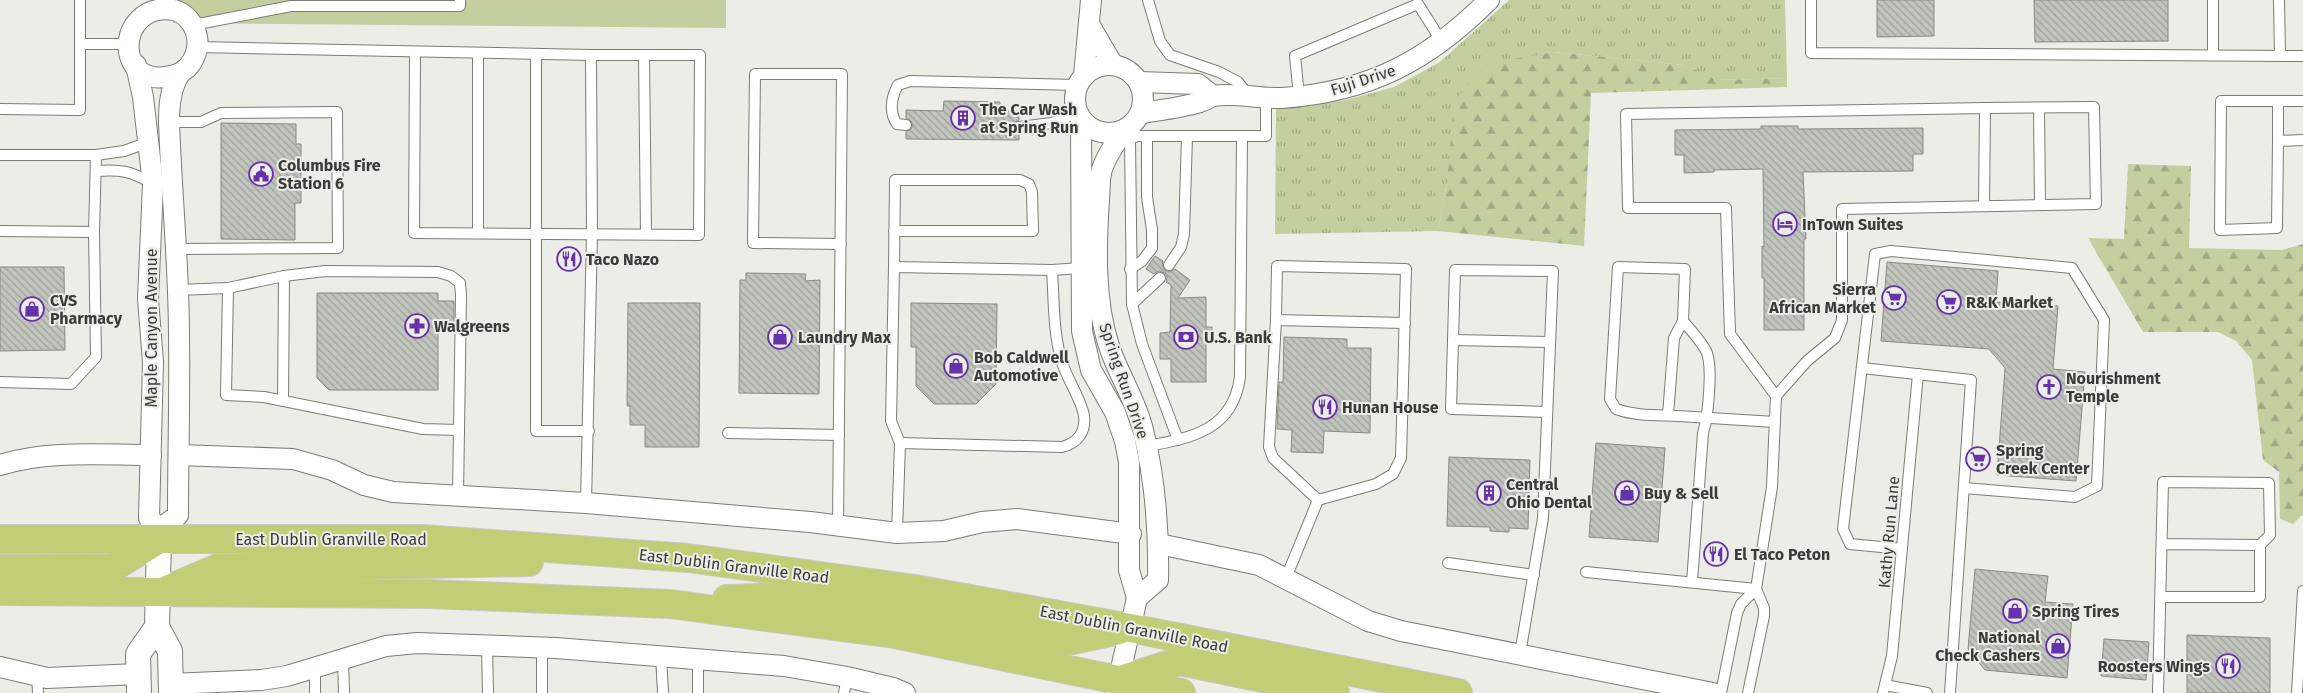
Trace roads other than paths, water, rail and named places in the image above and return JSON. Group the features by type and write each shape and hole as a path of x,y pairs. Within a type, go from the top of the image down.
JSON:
{"main road":[{"name":"East Dublin Granville Road","path":"0,539 159,534 422,539 688,558 915,589 1130,628 1458,693"},
{"path":"0,569 112,568 159,534"},
{"path":"159,593 218,568 688,558"},
{"path":"0,591 429,594 670,604 895,634 1117,687 1181,693"},
{"path":"670,604 745,597 792,596 1068,641 1130,628"},
{"path":"1117,687 1180,661 1335,693"}],"street":[{"path":"1080,80 1102,65 1113,65 1128,70 1139,82 1143,92 1141,113 1134,123 1124,130 1113,133 1101,133 1090,128 1080,117 1075,94 1080,80 1091,0"},
{"name":"Fuji Drive","path":"1141,113 1201,102 1214,96 1299,96 1334,92 1375,79 1410,63 1442,42 1461,28 1489,0"},
{"path":"127,44 129,32 134,22 147,7 167,8 188,14 197,36 198,47"},
{"path":"1089,24 1113,65"},
{"name":"Maple Canyon Avenue","path":"127,44 130,56 136,65 149,142 153,184 148,299 153,362 150,518 159,534 159,593 156,627 138,654 139,684"},
{"name":"Maple Canyon Avenue","path":"159,534 178,515 178,290 169,122 170,99 180,73 188,67 198,47"},
{"path":"136,65 146,74 158,78 180,73"},
{"name":"Fuji Drive","path":"1139,82 1198,84 1214,96"},
{"name":"Spring Run Drive","path":"1080,117 1082,331 1092,370 1115,412 1125,441 1129,462 1131,534 1129,570 1137,598 1117,687"},
{"name":"Spring Run Drive","path":"1124,130 1109,152 1102,171 1098,215 1100,306 1109,346 1133,402 1147,446 1159,544 1158,580 1137,598"},
{"path":"0,465 24,458 60,455 151,455"},
{"path":"179,455 293,459 332,470 364,485 393,492 586,503 897,533 944,531 982,522 1017,519 1131,534"},
{"path":"1159,544 1259,565 1368,621 1400,631 1713,693"},
{"path":"156,627 170,651 171,688 287,676 386,646 417,643 542,648 698,658 784,666 846,685 893,688 905,693"},
{"path":"0,668 38,684 48,678 139,684"}],"lane":[{"path":"0,109 80,110 80,0"},
{"path":"188,14 291,6 406,3 460,6 460,0"},
{"path":"1148,0 1160,41 1170,56 1219,72 1238,82 1258,97 1266,136 1137,136 1130,139 1130,269 1132,304 1142,344 1178,440"},
{"path":"1811,0 1811,53 2303,56"},
{"path":"2213,0 2214,55"},
{"path":"2279,0 2280,56"},
{"path":"1299,96 1295,56 1418,4 1442,42"},
{"path":"80,44 127,44"},
{"path":"198,47 415,53 700,55 699,235 414,234 415,53"},
{"path":"478,54 478,234"},
{"path":"536,54 536,431 589,431"},
{"path":"586,503 592,234 591,55"},
{"path":"644,55 646,234"},
{"path":"838,526 841,244 842,74 755,74 754,243 841,244"},
{"path":"906,125 897,124 892,117 892,94 898,85 910,81 1080,80"},
{"path":"2278,101 2277,228 2220,230 2221,102 2278,101 2303,101"},
{"path":"1748,693 1764,616 1764,608 1756,589 1770,503 1776,396 1730,334 1726,208 1628,208 1626,114 2094,107 2096,204 1842,209 1842,320 1839,332 1835,338 1807,361 1776,396"},
{"path":"1984,206 1985,108"},
{"path":"2038,108 2040,205"},
{"path":"169,122 201,122 221,113 337,112 338,248 176,249"},
{"path":"1019,127 1080,117"},
{"path":"1130,269 1142,261 1152,248 1152,230 1147,197 1147,136"},
{"path":"1169,265 1181,247 1184,234 1187,136"},
{"path":"1147,446 1197,435 1220,420 1234,404 1238,391 1240,367 1242,136"},
{"path":"2278,141 2303,140"},
{"path":"0,156 96,155 124,151 149,142"},
{"path":"0,382 70,384 96,357 94,232 96,155"},
{"path":"96,171 115,169 130,171 153,184"},
{"path":"894,231 1033,231 1032,192 1029,184 1020,180 895,180 894,231 894,267 891,420 900,443 897,533"},
{"path":"0,231 94,232"},
{"path":"1902,549 1850,544 1843,529 1875,254 1892,251 2072,268 2104,320 2097,486 2075,497 1964,488"},
{"path":"1277,266 1406,269 1401,458 1392,474 1376,484 1318,500 1273,458 1269,447 1277,266"},
{"path":"894,267 1052,270 1081,268"},
{"path":"1668,415 1674,338 1683,321 1685,269 1618,267 1610,399 1616,409 1627,413 1775,422"},
{"path":"900,443 1062,447 1073,444 1082,434 1084,416 1061,359 1056,331 1052,270"},
{"path":"1520,654 1543,518 1553,271 1455,270 1451,409 1547,412"},
{"path":"178,290 228,288 284,276 325,271 438,272 451,276 460,284 461,294 458,496"},
{"path":"283,401 284,276"},
{"path":"1132,304 1160,278"},
{"path":"228,288 226,395 264,396 423,429 458,430"},
{"path":"1276,320 1405,323"},
{"path":"1683,321 1706,350 1709,361 1707,418 1703,433 1692,582"},
{"path":"1452,340 1550,342"},
{"path":"1862,368 1971,380 1950,693"},
{"name":"Kathy Run Lane","path":"1884,689 1892,656 1918,374"},
{"path":"728,434 839,435"},
{"path":"2158,693 2163,482 2270,483 2270,535 2260,545 2260,597 2161,597"},
{"path":"1286,578 1318,500"},
{"path":"2162,544 2260,545"},
{"path":"1448,563 1534,575"},
{"path":"1586,572 1756,589"},
{"path":"1722,693 1737,613 1741,604 1756,589"},
{"path":"2297,693 2303,591"},
{"path":"488,646 488,693"},
{"path":"542,648 542,693"},
{"path":"661,656 664,693"},
{"path":"698,658 698,693"},
{"path":"343,660 344,693"},
{"path":"315,669 315,693"},
{"path":"1884,689 1927,693"}],"place":[{"name":"The Car Wash at Spring Run","path":"963,118"},
{"name":"Columbus Fire Station 6","path":"261,174"},
{"name":"InTown Suites","path":"1785,224"},
{"name":"Taco Nazo","path":"569,259"},
{"name":"Sierra African Market","path":"1894,298"},
{"name":"R&K Market","path":"1949,302"},
{"name":"CVS Pharmacy","path":"32,309"},
{"name":"Walgreens","path":"417,326"},
{"name":"Laundry Max","path":"780,337"},
{"name":"U.S. Bank","path":"1186,337"},
{"name":"Bob Caldwell Automotive","path":"956,366"},
{"name":"Nourishment Temple","path":"2049,387"},
{"name":"Hunan House","path":"1325,407"},
{"name":"Spring Creek Center","path":"1978,459"},
{"name":"Central Ohio Dental","path":"1489,493"},
{"name":"Buy & Sell","path":"1627,493"},
{"name":"El Taco Peton","path":"1716,554"},
{"name":"Spring Tires","path":"2015,611"},
{"name":"National Check Cashers","path":"2058,646"},
{"name":"Roosters Wings","path":"2228,666"}]}
